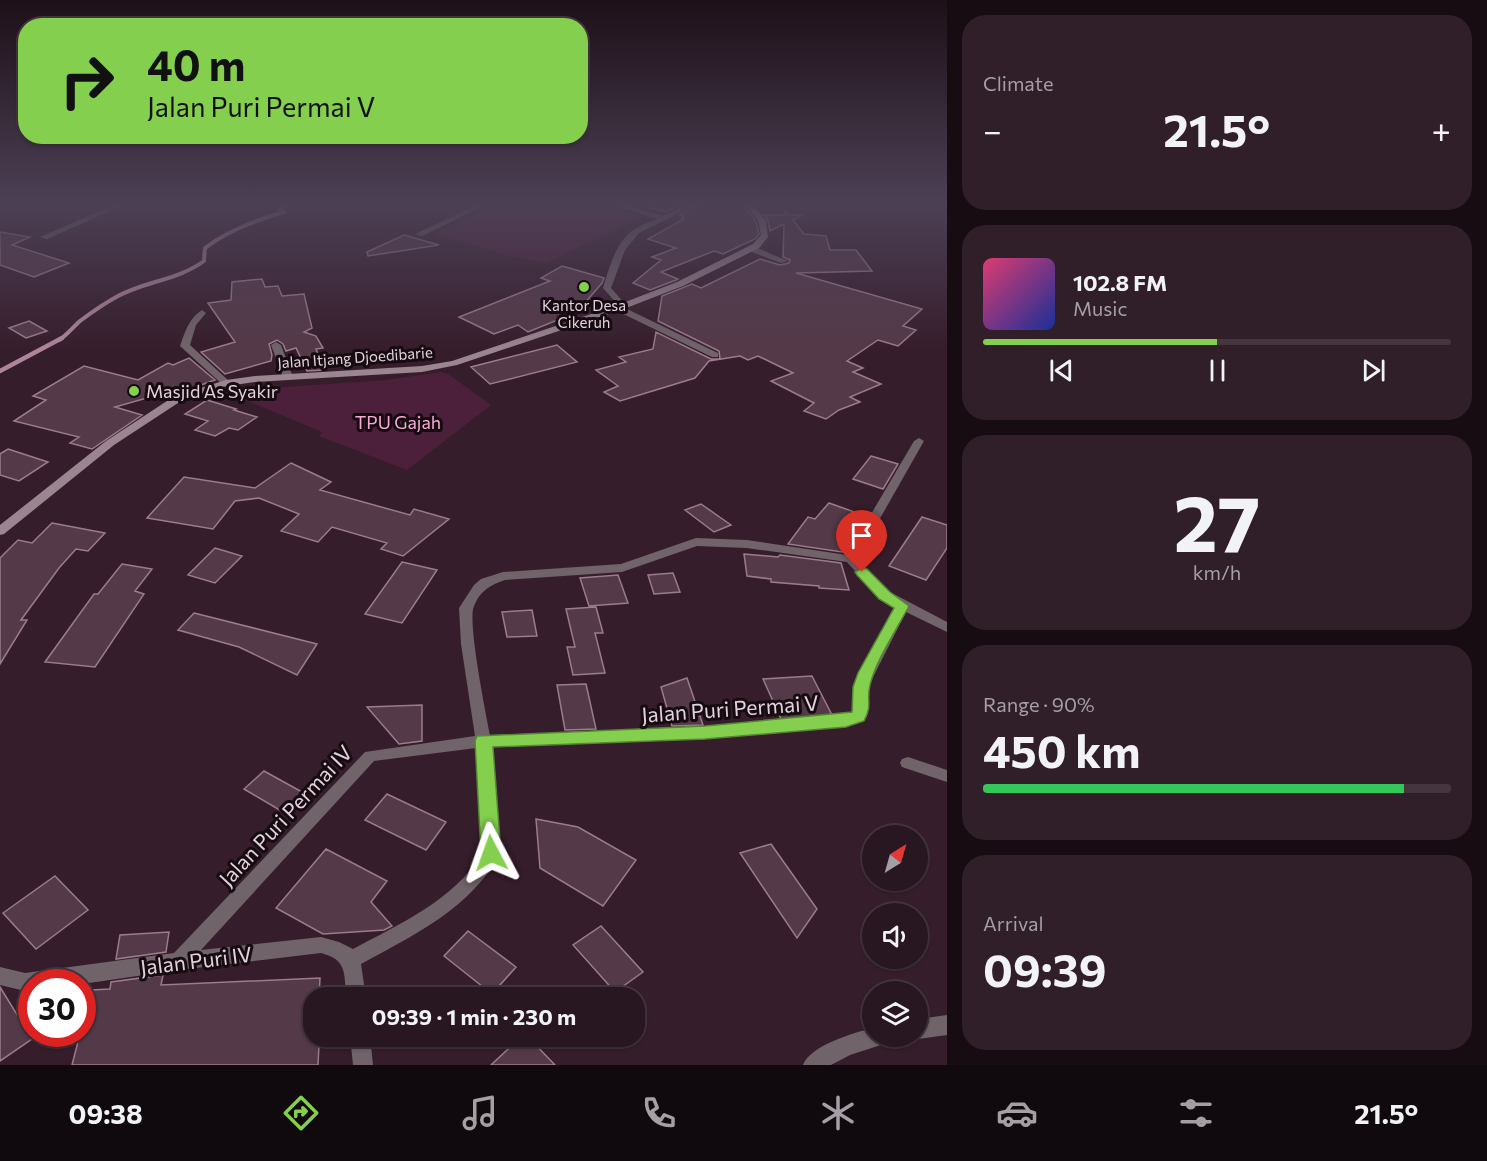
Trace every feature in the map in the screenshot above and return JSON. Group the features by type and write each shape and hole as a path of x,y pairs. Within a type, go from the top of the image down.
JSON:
{"main road":[{"name":"Jalan Itjang Djoedibarie","path":"0,531 94,456 174,402 226,383 422,369 454,363 621,307 680,284 746,252"}],"street":[{"path":"622,252 613,269 607,288 621,307 715,355"},
{"path":"759,252 784,261"},
{"path":"202,313 192,325 185,346 226,383"},
{"path":"276,345 288,377"},
{"path":"851,559 919,441"},
{"path":"355,987 351,960 436,910 487,864 491,853 483,741 468,644 466,608 474,593 486,582 503,576 622,567 696,542 747,544 851,559 873,585 902,606 947,628"},
{"name":"Jalan Puri Permai V","path":"483,741 705,733 846,721 858,717 862,709 861,687 902,606"},
{"name":"Jalan Puri Permai IV","path":"179,961 370,756 483,741"},
{"path":"908,763 947,776"},
{"name":"Jalan Puri IV","path":"0,976 25,982 321,945 339,948 351,960"},
{"path":"928,1028 947,1025"},
{"path":"813,1065 834,1059 862,1040"},
{"path":"361,1047 363,1065"}],"green space":[{"path":"494,252 570,252 547,263"},
{"name":"TPU Gajah","path":"441,372 448,374 491,405 407,470 319,436 322,432 231,394 242,390 386,380"}],"building":[{"path":"0,252 33,252 69,263 34,277 0,265"},
{"path":"368,252 396,252 368,256"},
{"path":"666,252 712,252 661,272 678,279 650,290 633,283 661,260 652,257"},
{"path":"783,252 857,252 872,271 796,273 922,309 903,326 916,330 898,346 878,340 847,361 863,368 853,372 881,384 850,397 860,402 839,410 826,419 804,411 814,403 771,381 793,373 758,356 748,360 740,356 709,361 695,378 620,401 604,392 618,386 596,370 626,362 619,357 653,349 656,332 711,359 720,359 719,351 658,321 662,296 692,284 701,288 760,259 780,265 789,263 790,260 783,257"},
{"path":"562,266 604,278 577,312 528,332 518,325 494,334 459,317 550,281 541,278"},
{"path":"262,279 265,287 278,286 282,296 304,294 312,328 304,332 316,336 323,348 316,349 324,370 307,371 296,348 286,351 283,344 277,340 269,344 271,361 225,374 201,352 235,342 208,303 231,300 232,282"},
{"path":"29,321 47,331 26,338 9,328"},
{"path":"557,345 577,362 490,384 471,367"},
{"path":"189,358 215,380 179,393 175,390 115,407 142,415 92,449 70,443 79,437 14,421 46,400 33,396 84,366 138,380 168,363 173,365"},
{"path":"207,400 257,417 238,430 229,428 215,436 195,430 208,421 185,414"},
{"path":"8,449 48,462 19,481 0,475 0,454"},
{"path":"871,456 898,464 883,489 853,479"},
{"path":"291,463 331,482 320,490 410,515 414,509 449,519 403,556 381,549 387,543 332,527 318,542 281,531 299,514 259,498 235,501 213,529 147,518 184,477 255,488"},
{"path":"829,503 863,515 850,531 855,533 842,552 788,544 808,517 815,519"},
{"path":"701,504 731,525 714,532 685,510"},
{"path":"922,517 947,525 947,548 926,580 889,566"},
{"path":"52,523 105,533 88,551 76,549 59,568 21,620 27,620 0,664 0,558 18,540 32,543"},
{"path":"215,548 242,556 215,583 188,575"},
{"path":"744,554 778,557 780,555 841,563 849,590 771,582 771,579 747,576"},
{"path":"402,562 437,570 402,623 365,614"},
{"path":"122,564 152,569 135,591 144,594 95,667 45,662 94,594 98,594"},
{"path":"673,573 680,592 654,594 648,575"},
{"path":"618,575 628,603 589,606 580,578"},
{"path":"596,607 603,633 595,633 605,673 573,675 567,647 575,647 566,609"},
{"path":"532,610 537,636 507,637 502,612"},
{"path":"194,613 317,644 297,675 239,647 178,630"},
{"path":"812,676 832,715 781,719 763,679"},
{"path":"687,678 703,725 672,726 661,687"},
{"path":"586,684 596,729 565,730 557,685"},
{"path":"422,705 422,741 399,744 367,707"},
{"path":"264,771 302,792 283,812 244,789"},
{"path":"387,794 446,822 426,850 365,820"},
{"path":"536,819 578,827 636,860 603,906 540,868"},
{"path":"771,844 817,909 797,938 740,853"},
{"path":"326,849 387,881 371,902 392,926 384,930 323,934 276,908"},
{"path":"55,876 88,910 36,949 3,913"},
{"path":"601,926 643,972 622,987 611,987 573,945"},
{"path":"468,931 516,967 498,987 483,987 444,956"},
{"path":"169,932 166,952 116,959 120,935"},
{"path":"163,975 161,985 320,978 320,987 303,987 303,1047 319,1047 318,1065 72,1065 77,1047 96,1047 96,990 110,989 111,982"},
{"path":"0,987 18,1016 18,1047 20,1047 0,1061"},
{"path":"510,1047 538,1047 555,1065 491,1065"}],"waterway":[{"path":"62,338 80,321 118,296 184,272 204,261 205,252"},
{"path":"0,371 62,338"}],"place":[{"name":"Kantor Desa Cikeruh","path":"584,287"},
{"name":"Masjid As Syakir","path":"134,391"}],"route":[{"path":"491,853 483,741 705,733 846,721 858,717 862,709 861,687 902,606 873,585 862,572"}]}
